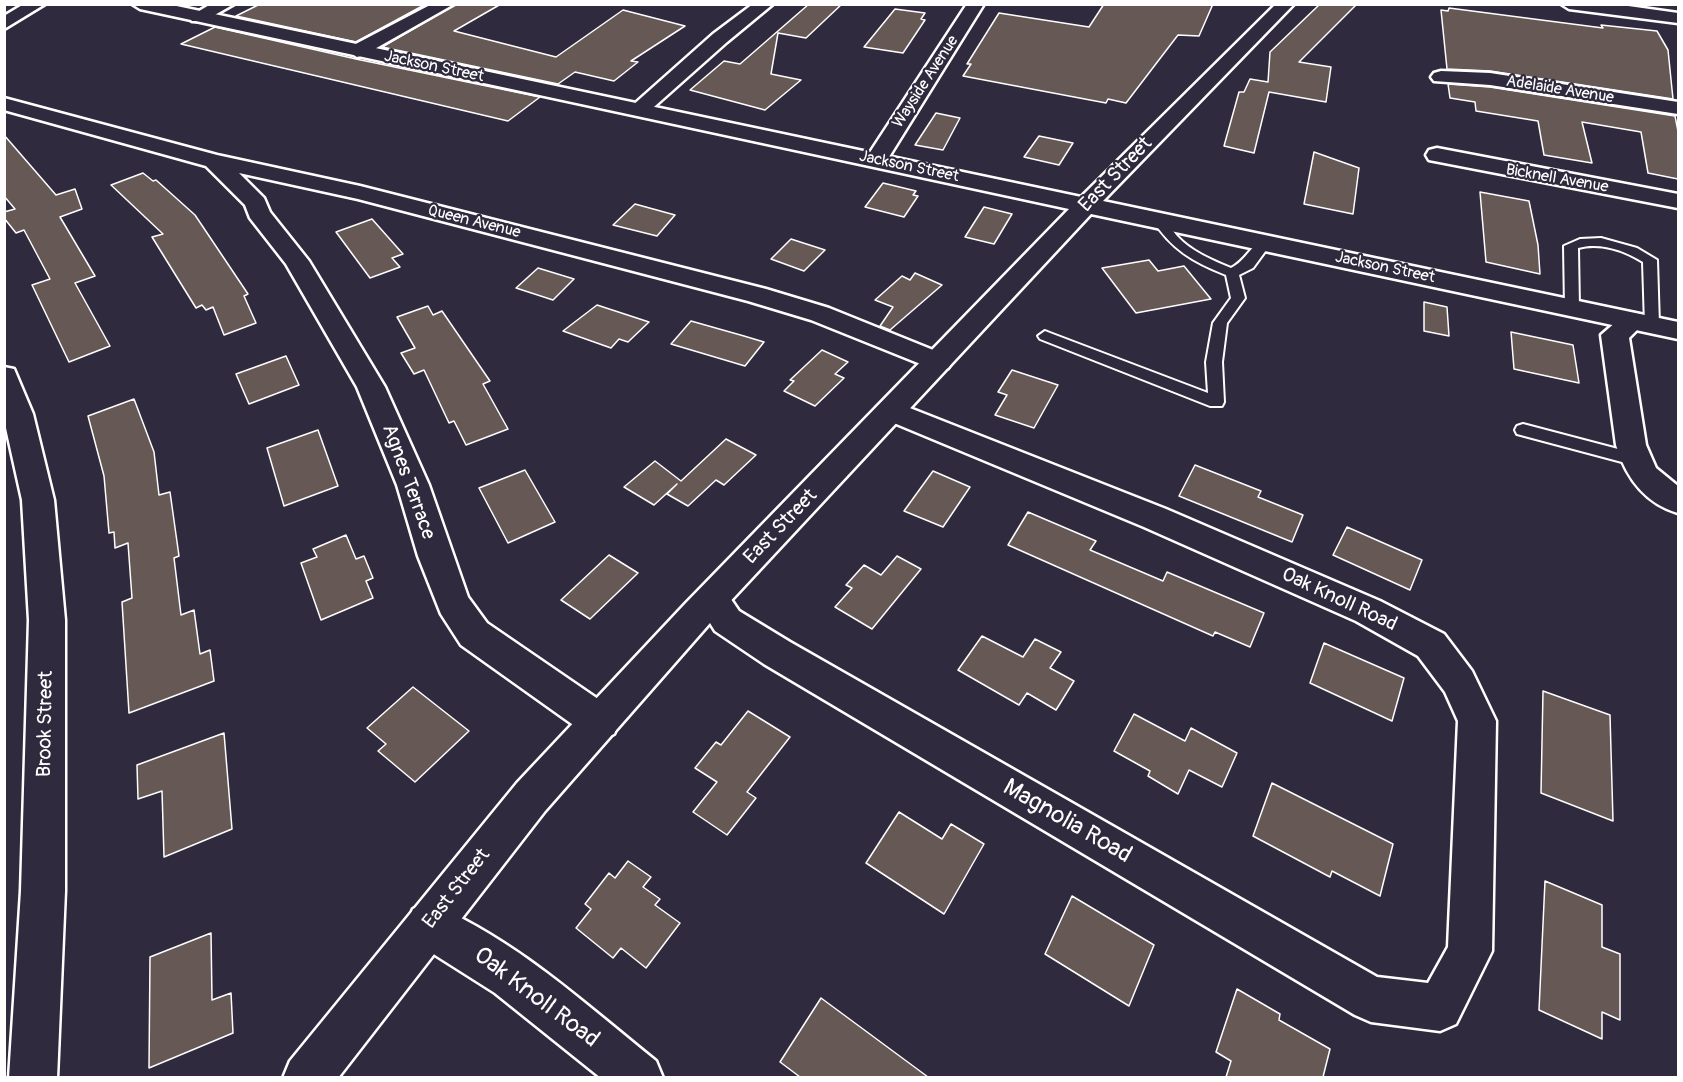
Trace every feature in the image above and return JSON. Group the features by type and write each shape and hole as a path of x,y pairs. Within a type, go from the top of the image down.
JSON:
{"street":[{"path":"4,24 37,4"},
{"name":"Jackson Street","path":"140,4 1678,331"},
{"path":"198,17 226,4"},
{"path":"357,51 446,4"},
{"path":"639,110 720,38 765,4"},
{"name":"Wayside Avenue","path":"876,160 976,4"},
{"name":"East Street","path":"307,1077 531,797 712,599 1087,204 1286,4"},
{"path":"1569,4 1678,18"},
{"name":"Adelaide Avenue","path":"1441,77 1491,79 1678,108"},
{"name":"Queen Avenue","path":"4,104 214,161 322,184 757,295 820,314 938,362"},
{"name":"Bicknell Avenue","path":"1437,155 1678,201"},
{"name":"Agnes Terrace","path":"214,161 256,203 258,213 297,261 371,387 413,485 453,604 474,634 600,722"},
{"path":"256,203 261,198 290,186 322,184"},
{"path":"1642,323 1615,335 1630,440 1657,482"},
{"name":"Brook Street","path":"4,376 18,414 38,500 48,620 43,891 33,1077"},
{"name":"Oak Knoll Road","path":"892,411 1155,518 1368,611 1431,645 1459,682 1477,721 1470,951 1440,1008"},
{"name":"Magnolia Road","path":"712,599 727,621 777,653 1371,999 1440,1008"},
{"name":"Oak Knoll Road","path":"429,925 466,944 506,971 639,1077"}],"lane":[{"path":"1158,219 1171,240 1192,257 1232,273 1248,266 1264,242"},
{"path":"1572,308 1571,246 1583,240 1638,251 1650,260 1642,323"},
{"path":"1045,336 1216,402 1214,362 1220,323 1238,298 1232,273"},
{"path":"1523,430 1657,482"}],"building":[{"path":"260,4 426,4 356,42 236,16"},
{"path":"456,4 501,4 454,31 556,57 623,10 685,26 631,61 638,62 614,81 575,72 558,84 382,47"},
{"path":"809,4 842,4 806,38 778,33 771,74 801,80 765,110 690,90 724,61 740,64"},
{"path":"1104,4 1213,4 1199,36 1178,35 1126,103 1108,99 1106,103 963,76 971,64 967,64 999,13 1089,27"},
{"path":"1320,4 1357,4 1299,62 1331,67 1326,102 1269,92 1254,153 1224,146 1239,92 1244,92 1250,79 1268,82 1270,52"},
{"path":"1449,8 1603,28 1601,25 1657,31 1668,50 1673,99 1490,71 1447,69 1441,10 1448,11"},
{"path":"895,9 925,13 921,19 925,20 903,53 864,47"},
{"path":"215,27 540,97 508,121 181,44"},
{"path":"1448,84 1490,87 1675,116 1678,131 1678,179 1648,173 1641,132 1582,122 1592,163 1544,155 1538,121 1476,111 1475,102 1450,98"},
{"path":"936,113 960,118 943,150 915,145"},
{"path":"4,135 56,195 75,189 82,209 60,217 95,276 75,283 110,346 69,362 32,285 50,279 24,230 16,233 4,218 4,212 15,209 4,196"},
{"path":"1039,136 1073,143 1059,165 1024,157"},
{"path":"1314,152 1359,168 1353,214 1304,204"},
{"path":"143,173 153,181 156,180 195,215 248,294 244,296 256,323 224,335 213,307 206,310 202,305 196,308 152,237 163,234 111,185"},
{"path":"883,183 916,191 913,195 918,196 904,217 865,207"},
{"path":"1480,192 1529,201 1538,245 1540,274 1486,262"},
{"path":"635,204 675,215 657,236 613,225"},
{"path":"984,207 1012,214 994,244 965,237"},
{"path":"372,219 403,254 392,258 400,267 370,278 336,232"},
{"path":"791,239 825,250 804,271 771,259"},
{"path":"1149,260 1158,271 1184,266 1211,299 1136,313 1102,268"},
{"path":"538,268 574,279 553,300 516,288"},
{"path":"915,273 942,285 890,330 880,326 893,307 875,300 902,276 910,280"},
{"path":"1424,302 1447,307 1449,336 1424,331"},
{"path":"597,305 649,322 628,342 619,339 611,348 563,331"},
{"path":"428,306 433,315 442,311 490,381 483,384 508,429 466,445 454,421 449,423 424,370 414,374 401,353 415,348 397,317"},
{"path":"691,321 764,342 745,366 671,344"},
{"path":"1511,332 1573,345 1579,383 1514,369"},
{"path":"822,350 848,362 835,374 844,378 815,406 784,391 794,381 790,380"},
{"path":"286,356 299,385 249,404 236,374"},
{"path":"1012,370 1058,385 1034,428 995,415 1007,395 998,392"},
{"path":"134,399 154,452 159,495 170,492 179,556 174,558 181,615 194,610 200,654 210,650 214,681 129,713 122,602 132,598 128,543 115,548 114,532 109,533 104,476 88,416"},
{"path":"318,430 338,486 284,506 267,448"},
{"path":"726,439 756,455 724,485 716,480 688,506 667,494 677,484 654,505 624,487 655,461 681,481"},
{"path":"1195,465 1261,491 1258,497 1303,515 1292,542 1179,496"},
{"path":"525,470 555,522 508,543 479,488"},
{"path":"933,471 970,487 943,527 904,511"},
{"path":"1028,512 1096,541 1090,550 1163,581 1167,572 1264,613 1250,647 1215,632 1213,636 1008,545"},
{"path":"1347,527 1422,560 1410,590 1333,555"},
{"path":"346,535 356,559 364,556 373,578 366,581 373,598 321,620 301,563 317,557 313,549"},
{"path":"609,555 638,573 590,619 561,600"},
{"path":"897,556 921,569 872,629 835,607 852,588 846,585 864,565 881,575"},
{"path":"982,636 1023,657 1035,639 1061,652 1050,668 1074,681 1056,710 1027,693 1019,705 958,670"},
{"path":"1324,643 1404,678 1392,721 1310,683"},
{"path":"413,687 469,731 415,782 378,751 386,744 367,728"},
{"path":"1543,691 1610,715 1613,821 1541,793"},
{"path":"748,711 790,737 747,792 756,798 727,835 693,812 717,782 695,768 716,742 721,745"},
{"path":"1134,714 1185,741 1191,728 1237,753 1222,787 1189,770 1178,794 1148,776 1150,771 1114,751"},
{"path":"224,733 232,829 164,857 162,791 138,799 137,765"},
{"path":"1272,783 1393,844 1380,896 1332,871 1330,877 1253,836"},
{"path":"899,812 942,839 951,824 984,844 944,914 866,863"},
{"path":"628,861 651,877 643,887 660,899 655,905 680,923 646,968 621,948 613,958 576,928 591,909 585,904 609,873 615,878"},
{"path":"1545,881 1602,905 1602,947 1620,954 1620,1020 1602,1012 1602,1039 1539,1010"},
{"path":"1072,896 1154,945 1129,1006 1045,954"},
{"path":"211,933 212,1000 231,993 233,1033 149,1068 150,957"},
{"path":"1237,989 1280,1014 1279,1020 1330,1049 1323,1077 1226,1077 1231,1061 1216,1052"},
{"path":"821,998 928,1077 800,1077 780,1062"}]}
